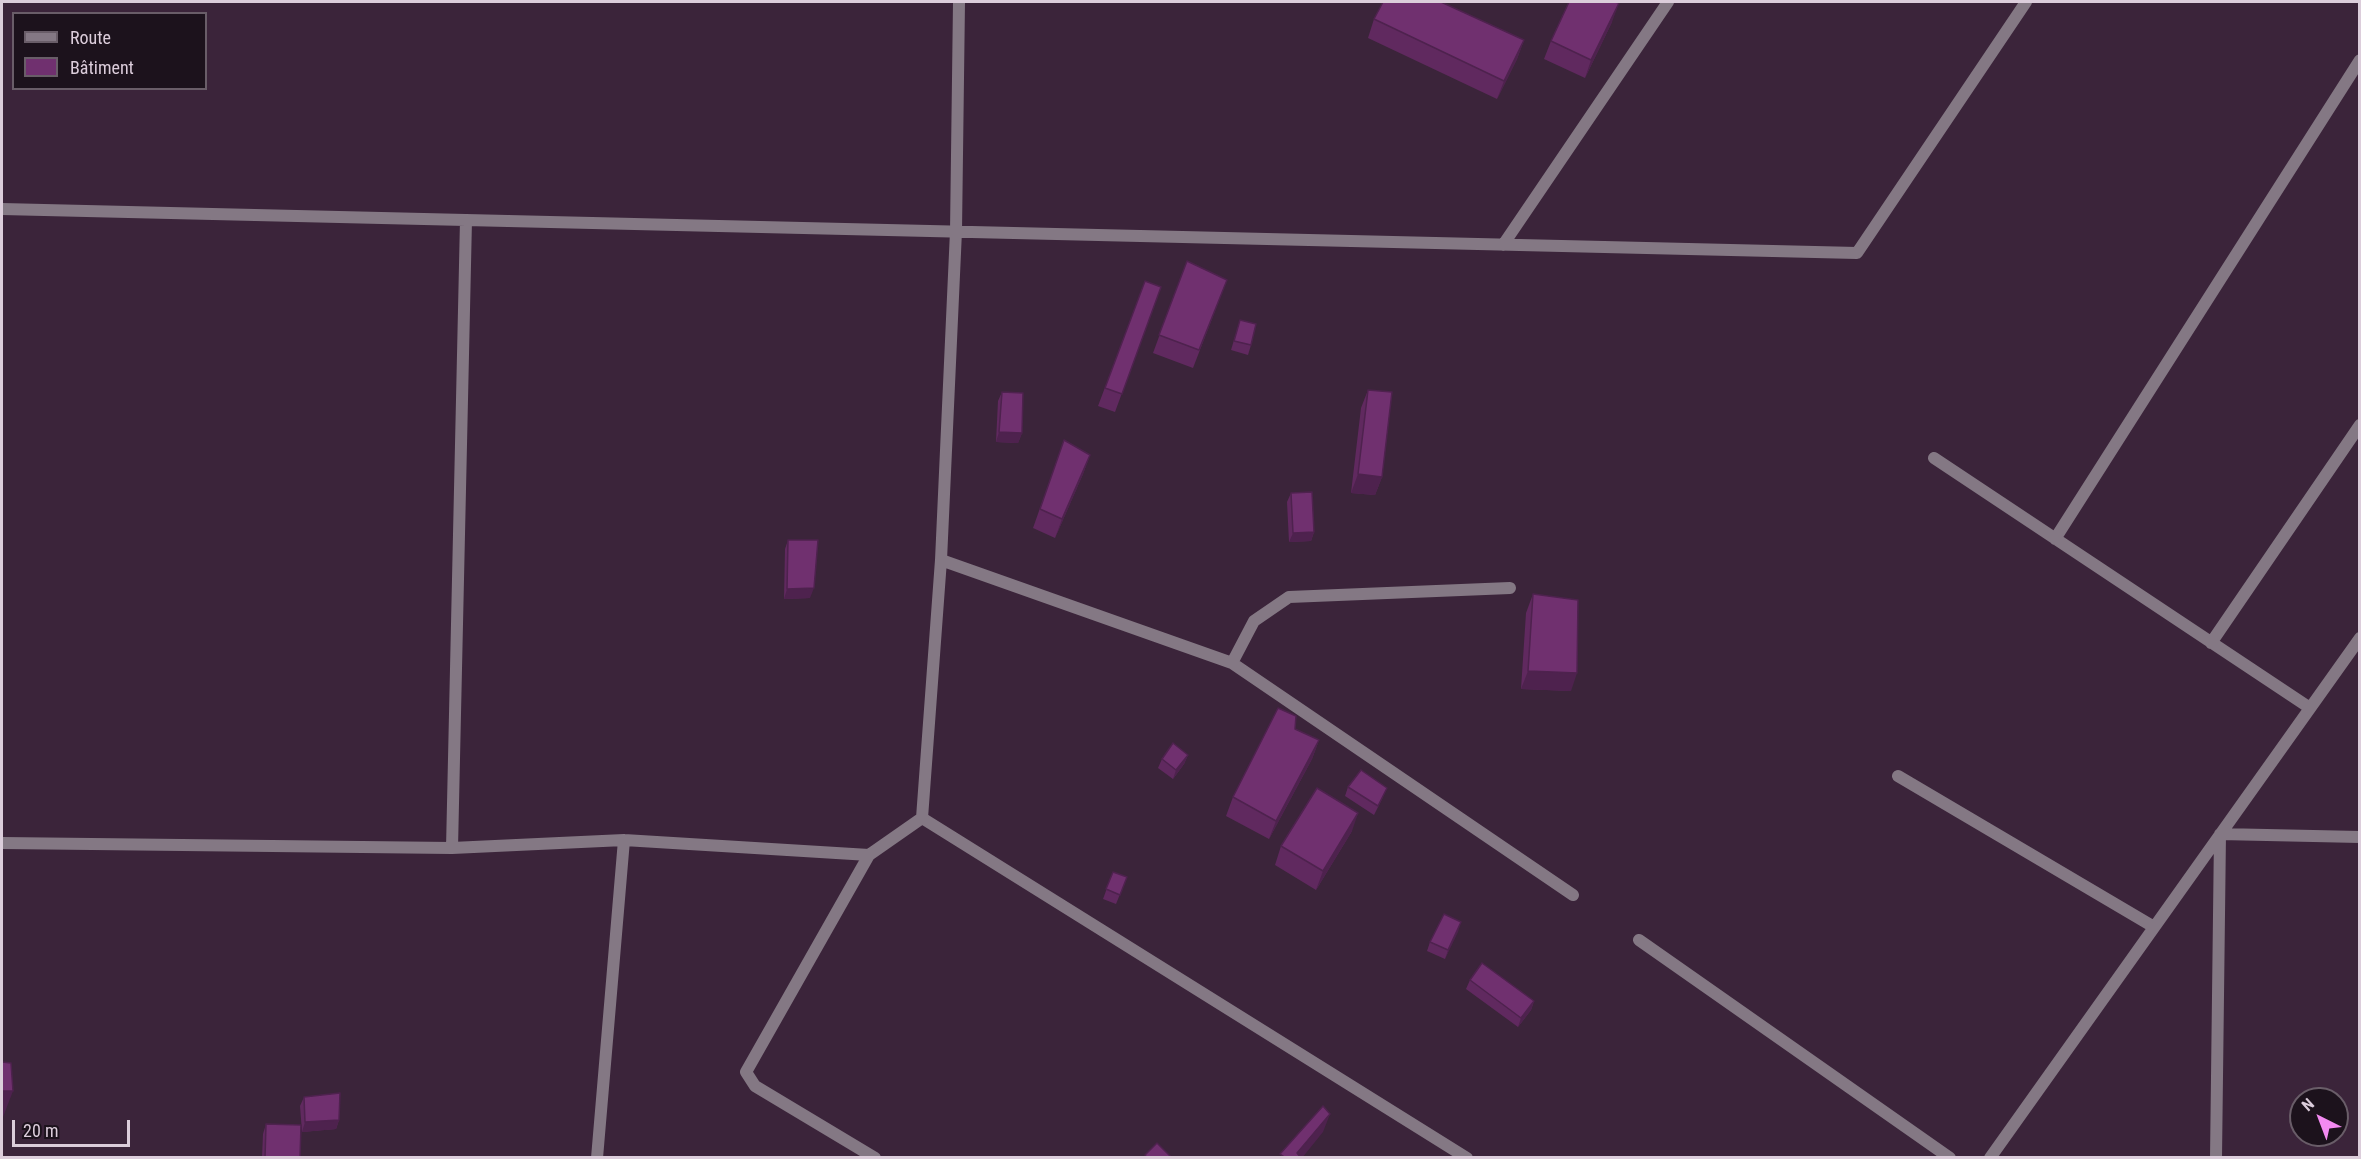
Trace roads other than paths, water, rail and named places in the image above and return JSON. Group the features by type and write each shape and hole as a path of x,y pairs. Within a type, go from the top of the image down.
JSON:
{"street":[{"path":"922,818 941,560 956,231 959,2"},
{"path":"1503,245 1668,2"},
{"path":"2,209 1857,253 2026,2"},
{"path":"2055,539 2360,60"},
{"path":"452,848 466,220"},
{"path":"2211,644 2360,425"},
{"path":"1934,458 2310,708"},
{"path":"941,560 1232,663 1573,895"},
{"path":"1232,663 1254,621 1289,597 1510,588"},
{"path":"1990,1158 2360,638"},
{"path":"1898,776 2154,927"},
{"path":"875,1158 755,1086 746,1072 869,855 922,818"},
{"path":"922,818 1467,1158"},
{"path":"2220,834 2360,837"},
{"path":"2216,1158 2220,834"},
{"path":"597,1158 624,840"},
{"path":"2,843 452,848 624,840 869,855"},
{"path":"1639,940 1950,1158"}]}
